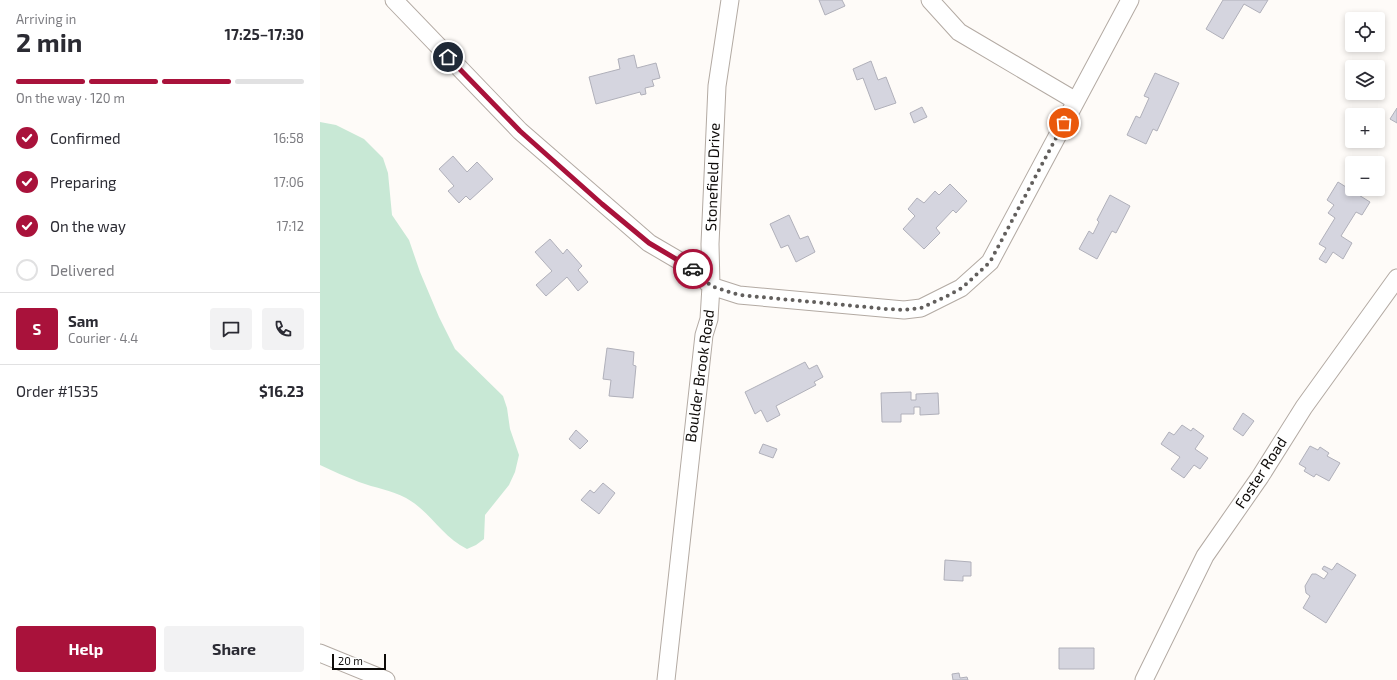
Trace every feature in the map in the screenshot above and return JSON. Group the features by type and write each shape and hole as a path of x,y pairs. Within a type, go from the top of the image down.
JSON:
{"street":[{"path":"394,0 520,131 649,243 690,267 711,286"},
{"name":"Stonefield Drive","path":"711,286 710,244 717,86 730,0"},
{"path":"930,0 959,32 1076,101"},
{"name":"Boulder Brook Road","path":"666,680 686,483 704,335 709,319 711,286 739,295 904,310 921,308 962,288 990,262 1130,0"},
{"name":"Foster Road","path":"1144,680 1205,556 1260,477 1304,406 1397,278"},
{"path":"320,653 386,680"}],"green space":[{"path":"320,122 336,125 364,139 383,158 388,173 392,215 409,240 420,272 439,317 455,349 503,396 507,408 510,429 519,455 515,472 509,485 485,515 484,539 467,549 450,538 422,510 406,498 359,482 320,465"}],"building":[{"path":"819,0 842,0 845,6 825,15"},
{"path":"1223,0 1268,0 1260,13 1244,4 1223,39 1206,29"},
{"path":"634,55 637,68 656,63 660,78 652,80 654,86 645,88 646,94 641,95 640,92 596,104 589,77 620,69 618,59"},
{"path":"871,61 878,80 886,77 896,103 875,110 863,78 857,80 853,69"},
{"path":"1155,73 1179,83 1157,131 1153,129 1146,144 1127,135 1136,116 1140,118 1149,98 1144,96"},
{"path":"922,107 927,117 914,123 910,113"},
{"path":"1397,108 1397,123 1390,119"},
{"path":"453,156 467,172 477,162 493,179 470,200 466,196 459,203 448,191 454,186 439,169"},
{"path":"1338,182 1345,186 1345,196 1360,196 1370,202 1362,215 1356,212 1341,236 1352,243 1343,259 1333,252 1326,263 1319,259 1326,248 1319,244 1335,218 1328,213 1334,205 1327,200"},
{"path":"950,184 967,201 956,213 953,210 936,228 940,233 924,249 903,229 915,216 908,209 917,198 924,203 935,191 939,195"},
{"path":"1110,195 1130,206 1116,233 1112,231 1097,259 1079,249 1089,231 1093,234 1099,222 1097,220"},
{"path":"789,215 800,239 808,236 815,252 796,262 788,245 781,248 770,224"},
{"path":"550,239 563,254 567,249 582,266 578,270 588,282 578,291 567,277 546,296 536,285 552,271 535,252"},
{"path":"607,348 634,352 633,365 636,366 633,398 609,396 611,380 603,379"},
{"path":"805,362 809,369 817,365 823,377 814,382 816,385 776,406 780,415 767,422 761,410 755,414 745,392"},
{"path":"911,392 911,400 916,400 916,394 938,393 939,414 920,415 920,407 914,407 914,414 901,414 901,422 882,422 881,393"},
{"path":"1243,413 1254,421 1243,436 1233,429"},
{"path":"1182,425 1191,431 1193,428 1204,436 1195,449 1208,458 1200,469 1194,465 1184,478 1171,469 1180,457 1161,444 1169,432 1174,435"},
{"path":"576,430 588,441 580,449 569,439"},
{"path":"763,444 777,449 773,458 759,453"},
{"path":"1310,446 1318,450 1320,447 1329,453 1327,456 1340,463 1329,481 1316,474 1314,477 1304,471 1306,468 1299,464"},
{"path":"603,483 615,493 599,514 581,500 590,490 594,493"},
{"path":"945,560 971,562 971,576 963,576 963,581 944,580"},
{"path":"1337,563 1356,575 1326,623 1303,608 1310,596 1306,593 1305,586 1312,574 1316,574 1324,579 1328,573 1322,569 1324,566 1332,570"},
{"path":"1059,648 1094,648 1094,669 1059,669"},
{"path":"959,673 960,678 967,677 968,680 953,680 952,674"}],"way so far":[{"path":"693,269 711,286 739,295 887,309 904,310 921,308 962,288 990,262 996,247 1064,123"}],"route":[{"path":"448,57 520,131 602,204 649,243 693,269"}]}
